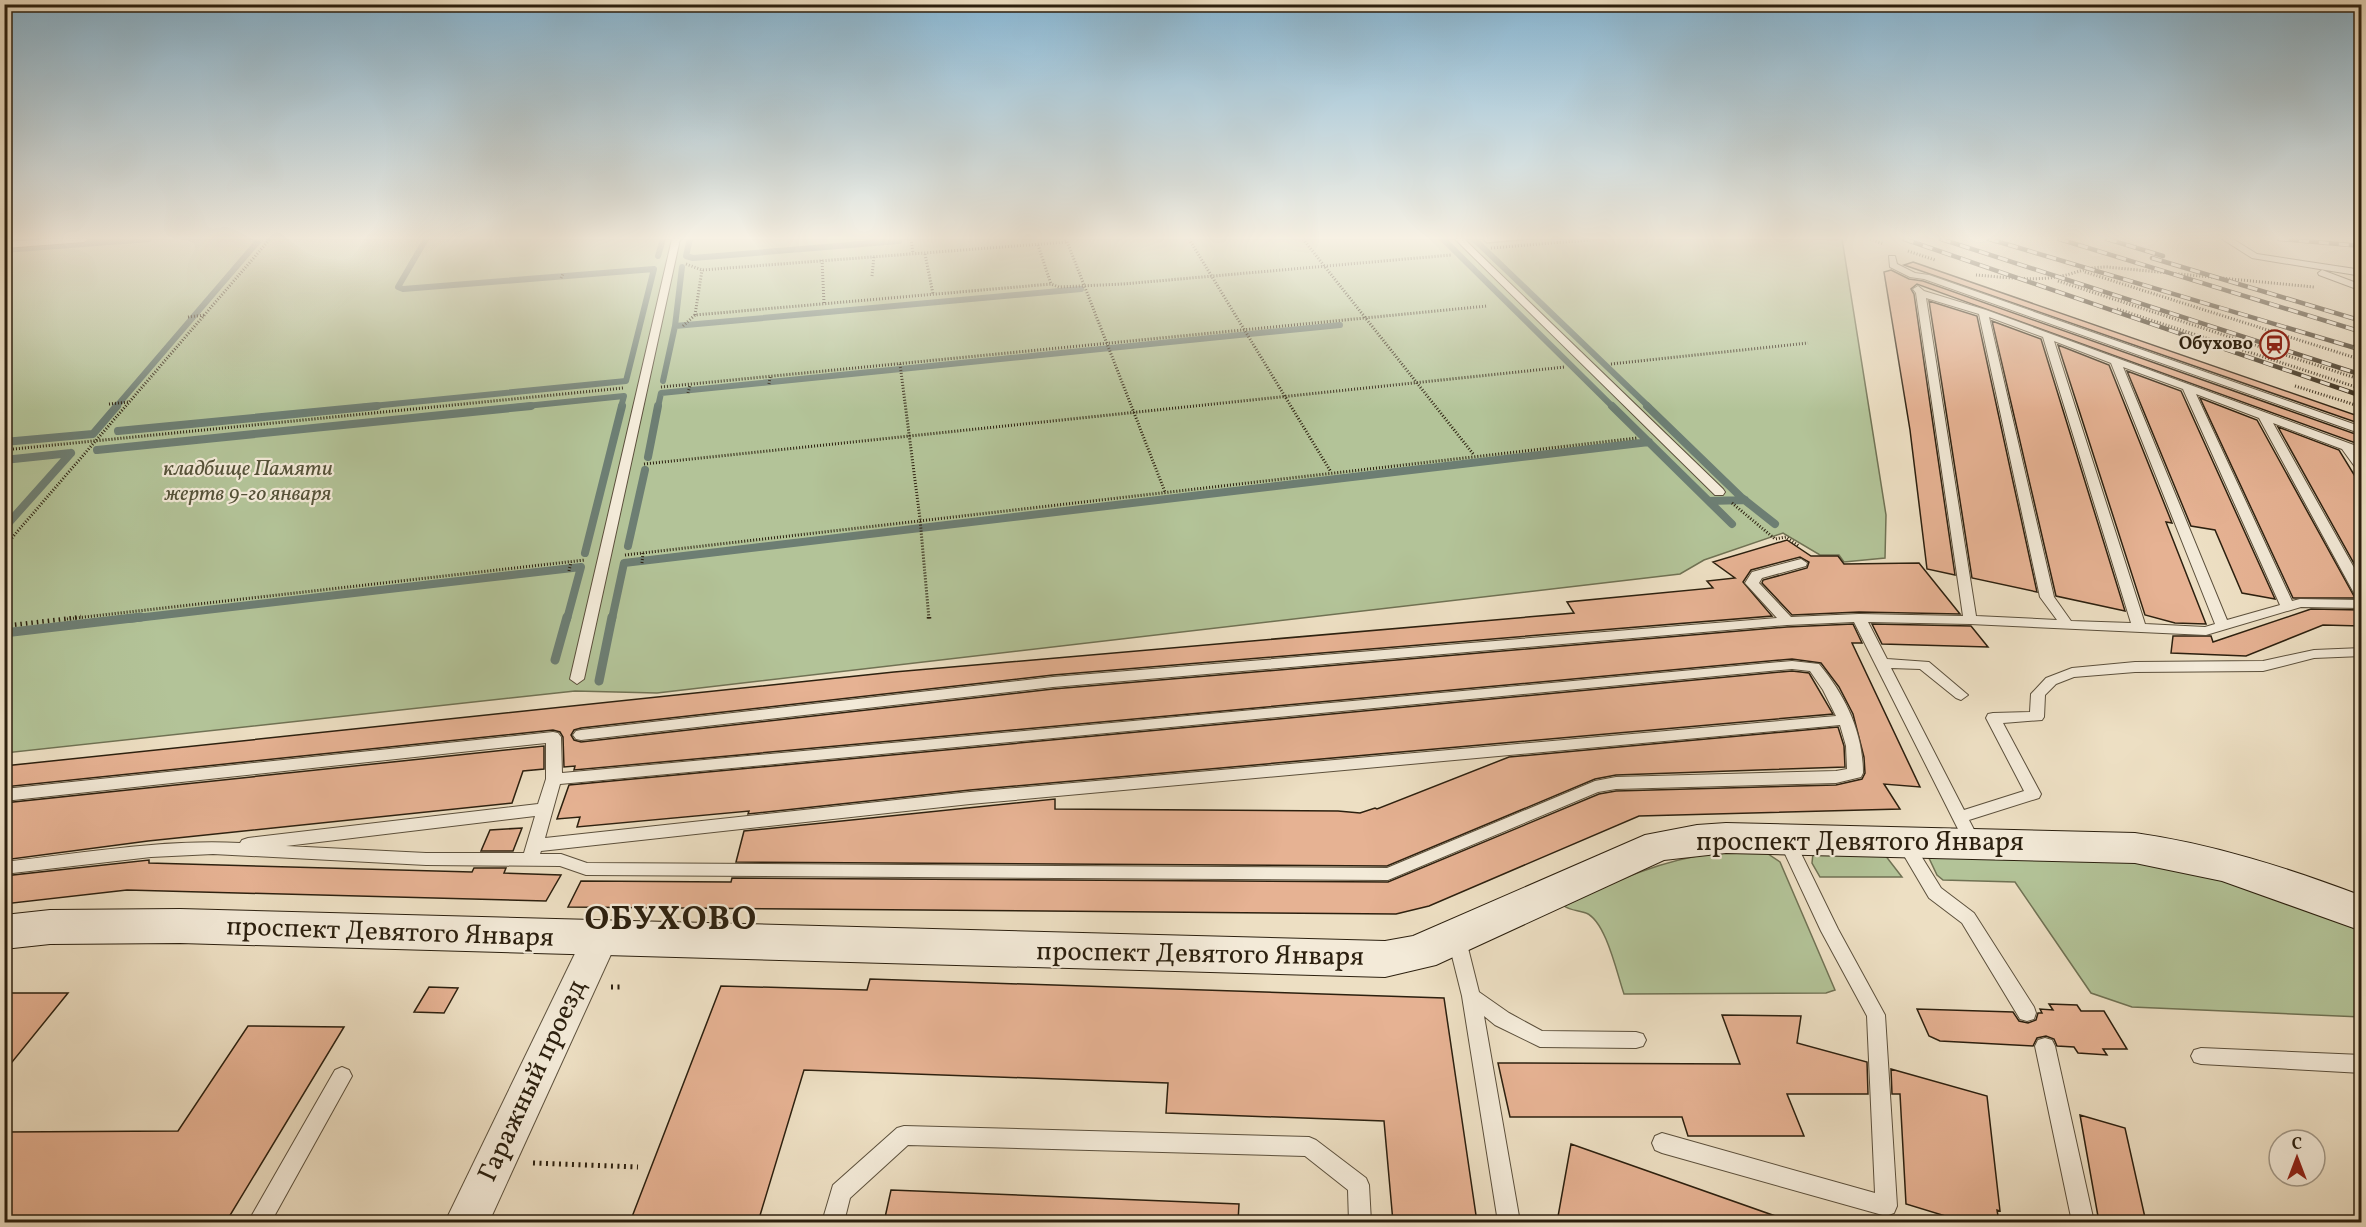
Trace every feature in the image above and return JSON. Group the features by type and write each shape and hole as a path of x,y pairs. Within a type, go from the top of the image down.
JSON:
{"street":[{"name":"проспект Девятого Января","path":"4,932 50,927 180,926 1385,959 1420,952 1620,861 1659,846 1697,840 1786,839 1904,842 1967,830 2170,852 2235,867 2361,914"},
{"name":"Гаражный проезд","path":"467,1222 600,939"}],"lane":[{"path":"577,679 662,296"},
{"path":"1518,296 1719,492"},
{"path":"1921,296 1970,620"},
{"path":"1932,296 1983,312 2361,452"},
{"path":"1980,296 2361,431"},
{"path":"1983,312 2047,597 2067,624"},
{"path":"2047,336 2139,628"},
{"path":"2115,361 2223,626"},
{"path":"2187,387 2288,607"},
{"path":"2263,416 2361,595"},
{"path":"2347,447 2361,469"},
{"path":"1787,621 1752,583 1757,575 1801,563"},
{"path":"582,735 1053,682 1787,621 1859,618 1970,620 2206,631 2300,603 2361,604"},
{"path":"1859,618 1967,830 2032,794 1993,718 2037,717 2038,694 2051,681 2072,673 2101,670 2263,666 2314,654 2361,652"},
{"path":"1881,663 1924,665 1961,695"},
{"path":"532,852 586,869 1388,873 1594,787 1616,783 1836,777 1855,773 1857,760 1845,720 1826,680 1814,666 1792,665 554,779"},
{"path":"209,848 426,859 532,852 926,802 1845,720"},
{"path":"4,795 553,737 554,779 532,852"},
{"path":"4,868 151,851 209,848 544,809"},
{"path":"1662,1143 1886,1206 1876,1015 1830,931 1786,839"},
{"path":"1904,842 1935,893 1968,918 2027,1012"},
{"path":"1456,936 1471,996 1509,1222"},
{"path":"1471,996 1502,1019 1540,1039 1636,1040"},
{"path":"2046,1046 2083,1222"},
{"path":"2201,1056 2361,1064"},
{"path":"259,1222 342,1076"},
{"path":"834,1222 841,1192 904,1135 1309,1147 1358,1185 1360,1222"}],"path":[{"path":"4,547 221,296"},
{"path":"695,315 698,296"},
{"path":"824,296 824,303"},
{"path":"683,325 695,315 906,296"},
{"path":"1089,296 1136,412 1165,492"},
{"path":"1224,296 1331,472"},
{"path":"1348,296 1474,456"},
{"path":"2105,296 2361,380"},
{"path":"2159,296 2361,360"},
{"path":"4,450 641,387 770,380 900,364 1487,306"},
{"path":"2117,309 2361,389"},
{"path":"188,317 205,315"},
{"path":"1611,364 1808,343"},
{"path":"900,364 920,519 929,620"},
{"path":"626,466 1567,366"},
{"path":"688,393 690,386"},
{"path":"109,404 131,401"},
{"path":"4,626 570,566 604,558 643,558 920,519 1640,438"},
{"path":"1732,503 1775,539 1786,537 1809,553 1801,563"},
{"path":"533,1163 638,1167"}],"green space":[{"name":"кладбище Памяти жертв 9-го января","path":"4,296 1851,296 1886,515 1885,558 1844,562 1839,555 1820,555 1783,533 1704,560 1680,574 657,693 575,691 5,753"},
{"path":"1719,852 1765,852 1780,862 1835,990 1826,993 1624,994 1610,949 1599,926 1586,913 1564,906 1639,872 1677,860"},
{"path":"1813,853 1885,855 1902,877 1820,877 1812,863"},
{"path":"1928,856 2111,860 2195,870 2361,926 2361,1017 2132,1007 2091,993 2015,882 1943,880 1937,875"}],"building":[{"path":"1888,296 1914,296 1955,575 1927,569 1910,430"},
{"path":"1951,296 1966,296 2361,436 2361,445"},
{"path":"1994,296 2012,296 2361,417 2361,424"},
{"path":"1929,301 1977,316 2037,592 1972,578"},
{"path":"1992,321 2041,339 2125,611 2056,596"},
{"path":"2058,345 2109,365 2172,523 2166,522 2206,624 2175,623 2145,615"},
{"path":"2127,371 2181,391 2275,599 2242,593 2215,530 2191,526"},
{"path":"2200,398 2257,420 2355,598 2293,598"},
{"path":"2278,427 2339,450 2361,486 2361,576"},
{"path":"1787,540 1811,556 1838,556 1844,564 1919,563 1960,614 1859,612 1792,615 1762,583 1763,580 1807,568 1809,562 1800,557 1751,570 1743,582 1772,616 1053,675 581,728 574,730 571,735 574,740 581,742 1053,689 1787,627 1853,624 1862,643 1852,643 1920,787 1884,784 1900,809 1639,816 1429,906 1396,914 568,907 581,881 731,882 732,878 1388,882 1599,794 1616,791 1836,785 1862,779 1865,773 1864,757 1853,714 1839,687 1821,663 1792,659 574,770 575,766 564,767 563,737 560,732 553,730 4,787 4,766 894,672 1574,613 1567,602 1713,588 1707,581 1735,578 1713,562"},
{"path":"2311,609 2361,610 2361,626 2323,625 2246,656 2171,653 2173,636 2211,636 2213,642"},
{"path":"1872,624 1971,626 1988,647 1882,644"},
{"path":"1792,671 1809,673 1833,714 970,790 748,814 749,811 577,827 580,817 557,819 569,785"},
{"path":"1838,727 1844,746 1845,767 1616,775 1595,779 1387,866 736,862 744,831 1055,799 1055,809 1360,813 1377,809 1509,757"},
{"path":"544,746 544,769 523,771 512,803 148,841 4,860 4,803"},
{"path":"522,828 513,851 481,851 490,830"},
{"path":"149,860 149,863 472,872 474,868 506,868 504,873 561,875 546,901 127,890 4,904 4,876"},
{"path":"870,979 1444,998 1477,1222 1393,1222 1384,1121 1166,1113 1168,1083 804,1070 758,1222 630,1222 721,986 867,990"},
{"path":"429,987 458,988 444,1013 414,1012"},
{"path":"4,993 68,993 4,1072"},
{"path":"2049,1004 2077,1005 2081,1011 2104,1011 2127,1049 2103,1049 2107,1055 2078,1053 2074,1047 2057,1046 2054,1039 2046,1036 2037,1038 2033,1046 1940,1041 1929,1036 1917,1009 2013,1012 2019,1021 2028,1023 2036,1020 2038,1013 2042,1013 2040,1009 2053,1010"},
{"path":"1722,1015 1801,1016 1797,1043 1867,1062 1868,1094 1787,1094 1804,1136 1688,1136 1682,1117 1510,1117 1498,1063 1740,1064"},
{"path":"248,1026 344,1027 226,1222 46,1222 49,1218 4,1218 4,1132 178,1131"},
{"path":"1891,1069 1987,1096 2000,1211 1997,1210 1999,1222 1965,1222 1906,1204 1900,1094 1892,1094"},
{"path":"2080,1115 2125,1128 2146,1222 2099,1222"},
{"path":"1571,1144 1784,1219 1784,1222 1557,1222"},
{"path":"891,1190 1239,1204 1238,1222 884,1222"}],"waterway":[{"path":"116,407 211,296"},
{"path":"362,407 626,381 647,296"},
{"path":"675,326 679,296"},
{"path":"675,326 1001,296"},
{"path":"1501,296 1613,407"},
{"path":"1534,296 1649,407"},
{"path":"658,407 661,393 1340,325"},
{"path":"663,381 675,326"},
{"path":"516,407 624,396 621,407"},
{"path":"4,442 93,434 117,406"},
{"path":"118,431 377,406"},
{"path":"97,450 531,406"},
{"path":"585,553 622,406"},
{"path":"648,457 658,406"},
{"path":"1612,406 1649,442"},
{"path":"1647,406 1745,500"},
{"path":"612,619 624,563 1649,442"},
{"path":"1649,442 1732,524"},
{"path":"4,460 71,453 4,528"},
{"path":"628,546 645,470"},
{"path":"1709,501 1745,500"},
{"path":"1745,500 1775,524"},
{"path":"128,619 581,567 567,619"},
{"path":"4,633 141,617"},
{"path":"555,660 567,617"},
{"path":"599,681 612,617"}],"railway":[{"path":"2071,296 2362,396"},
{"path":"2118,296 2362,375"},
{"path":"2181,296 2362,350"},
{"path":"2246,296 2362,332"},
{"path":"2280,296 2362,321"}],"place":[{"name":"Обухово","path":"2274,344"}],"district":[{"name":"ОБУХОВО","path":"671,921"}]}
